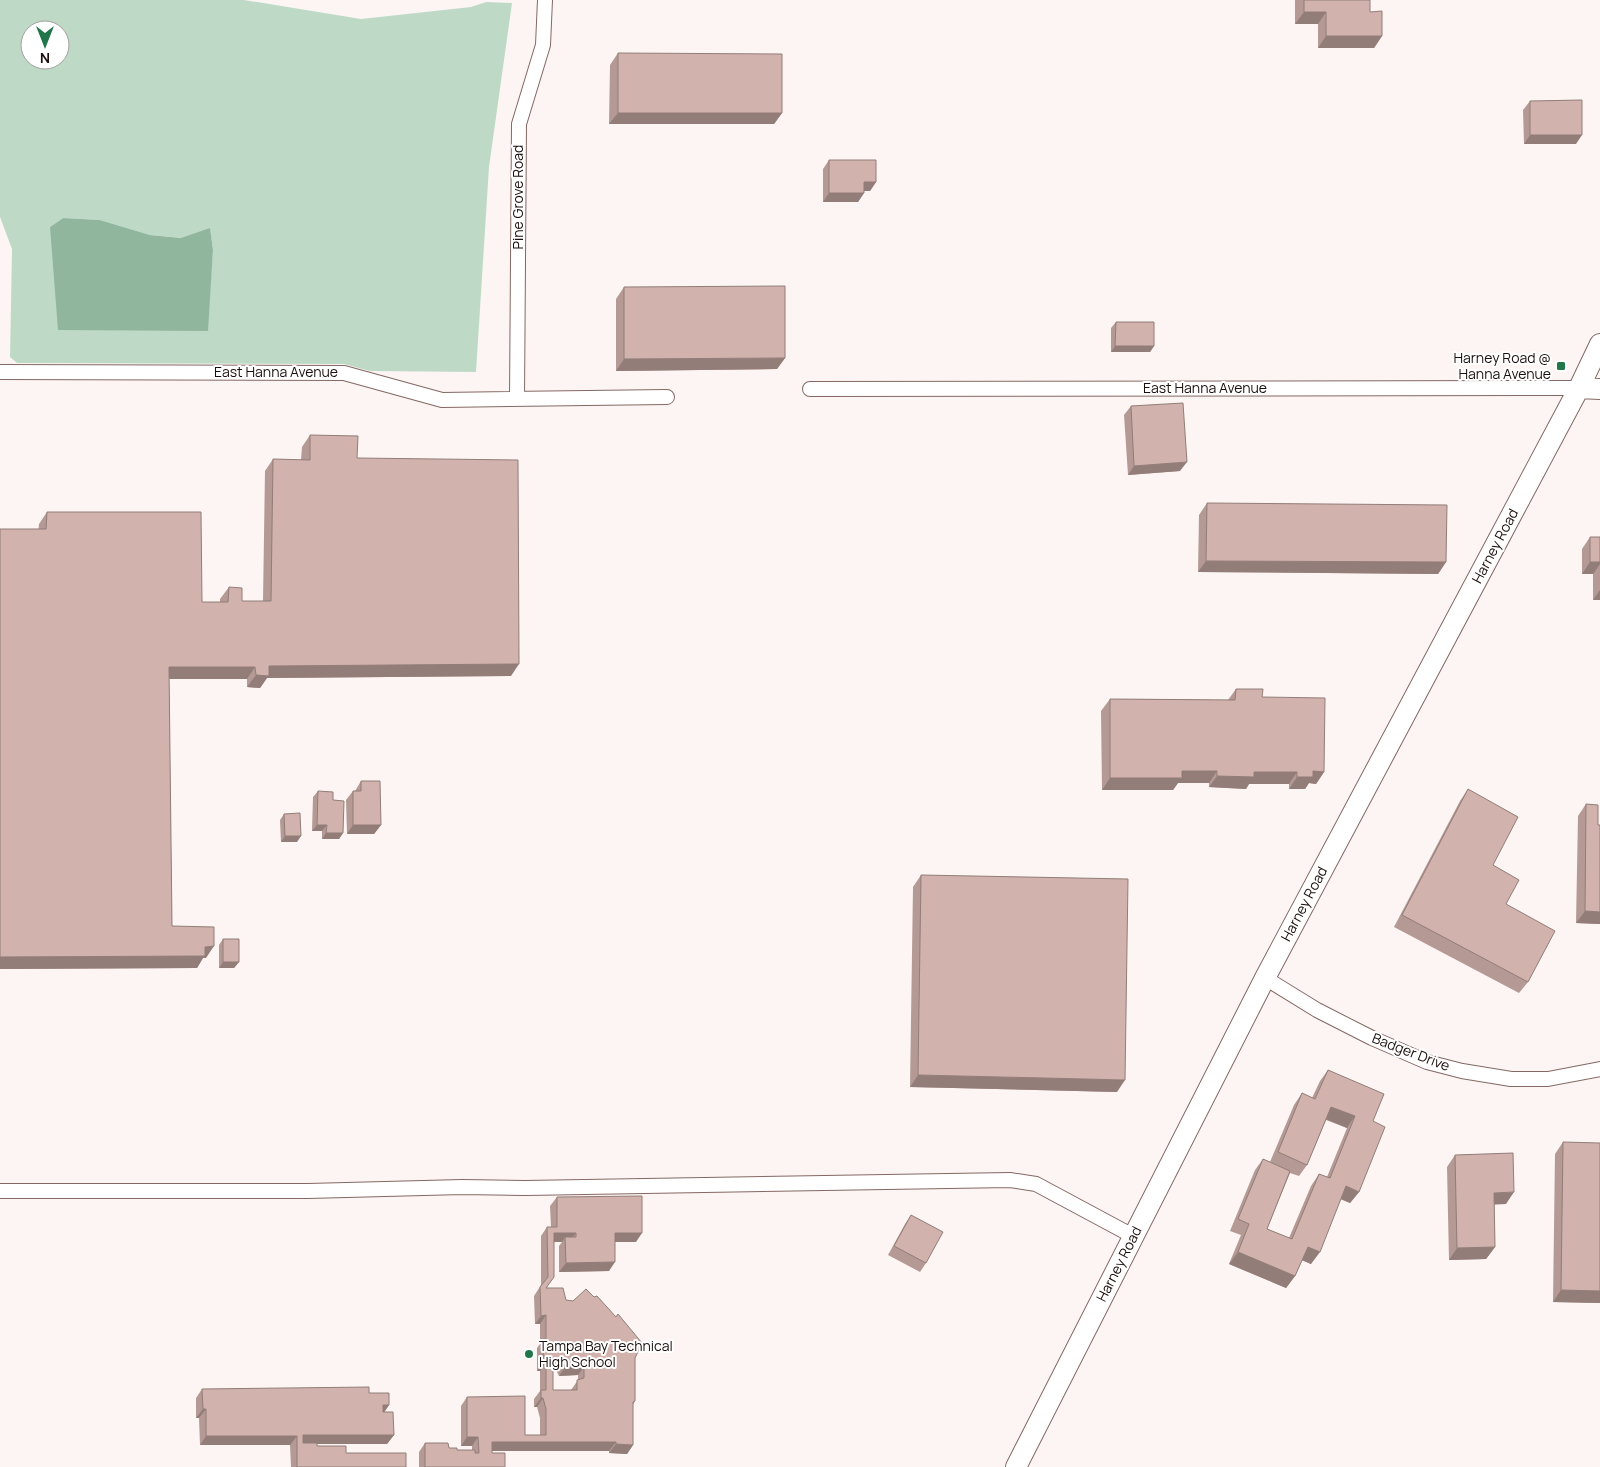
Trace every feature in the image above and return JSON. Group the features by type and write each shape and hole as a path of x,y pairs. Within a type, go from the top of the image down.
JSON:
{"street":[{"name":"Pine Grove Road","path":"517,399 518,124 543,45 545,0"},
{"name":"Harney Road","path":"1016,1467 1265,978 1579,388 1600,344"},
{"name":"East Hanna Avenue","path":"0,372 344,373 442,400 667,397"},
{"name":"East Hanna Avenue","path":"810,389 1600,389"},
{"name":"Badger Drive","path":"1265,978 1333,1018 1372,1038 1427,1062 1462,1071 1511,1079 1548,1079 1600,1069"},
{"path":"0,1191 308,1191 462,1187 524,1188 1010,1180 1036,1184 1133,1236"}],"shaded area":[{"path":"0,0 244,0 361,19 471,7 486,2 512,3 489,167 476,372 370,371 344,364 17,363 10,357 12,249 0,217","holes":["63,218 100,220 150,235 182,238 210,229 213,250 207,331 50,227"]},
{"path":"63,218 100,220 150,235 181,238 210,228 213,250 208,331 58,330 50,227"}],"building":[{"path":"1304,0 1370,0 1370,12 1382,11 1382,36 1326,36 1326,12 1304,12"},
{"path":"618,53 782,54 782,113 618,113"},
{"path":"1582,100 1582,135 1530,135 1530,101"},
{"path":"829,160 876,160 876,182 864,182 864,193 829,193"},
{"path":"785,286 785,358 624,359 624,287"},
{"path":"1116,322 1154,322 1154,346 1115,346"},
{"path":"1183,403 1187,462 1134,466 1131,406"},
{"path":"310,435 358,436 357,458 518,460 519,664 269,666 269,676 256,675 255,667 169,667 172,926 214,927 214,946 205,947 205,956 0,957 0,529 46,529 47,512 201,512 202,602 228,602 229,587 242,588 242,601 271,601 273,459 310,460"},
{"path":"1207,503 1447,505 1446,562 1206,561"},
{"path":"1590,537 1600,537 1600,562 1590,562"},
{"path":"1236,689 1263,689 1262,697 1325,698 1324,772 1313,771 1313,777 1297,777 1297,772 1254,772 1254,777 1217,776 1217,771 1182,771 1182,778 1110,778 1110,699 1235,700"},
{"path":"361,781 380,781 381,825 353,825 353,791 361,791"},
{"path":"1468,789 1518,817 1493,865 1519,880 1506,904 1555,931 1528,982 1402,915"},
{"path":"318,791 333,792 333,800 344,801 343,833 326,833 327,825 317,825"},
{"path":"1586,804 1598,805 1598,825 1600,825 1600,912 1585,911"},
{"path":"300,813 301,836 285,836 284,814"},
{"path":"921,875 1128,879 1125,1080 918,1075"},
{"path":"223,939 239,939 239,962 223,962"},
{"path":"1328,1070 1384,1094 1373,1121 1385,1127 1359,1192 1346,1186 1320,1252 1308,1247 1295,1276 1238,1252 1249,1224 1238,1219 1263,1159 1290,1171 1267,1229 1292,1239 1319,1174 1330,1178 1355,1116 1331,1107 1307,1165 1278,1152 1302,1093 1315,1099"},
{"path":"1563,1142 1600,1143 1600,1291 1561,1290"},
{"path":"1513,1153 1514,1192 1494,1193 1495,1247 1457,1248 1455,1155"},
{"path":"642,1196 642,1233 615,1233 615,1262 566,1263 565,1237 576,1237 576,1233 554,1233 554,1277 546,1288 563,1288 566,1300 573,1301 586,1289 594,1297 597,1296 616,1317 618,1314 642,1343 635,1358 633,1445 616,1444 616,1442 492,1442 492,1453 505,1453 505,1467 425,1467 425,1443 448,1443 449,1448 475,1450 475,1453 479,1453 478,1437 467,1437 467,1397 525,1396 525,1435 546,1435 546,1409 543,1398 541,1398 541,1390 546,1390 546,1362 544,1362 543,1339 546,1339 546,1315 541,1316 540,1287 548,1277 547,1227 557,1227 557,1197","holes":["553,1362 563,1363 565,1367 584,1367 584,1378 577,1380 577,1390 553,1390"]},
{"path":"911,1215 943,1232 926,1263 894,1246"},
{"path":"369,1387 369,1393 389,1393 389,1405 383,1405 383,1412 393,1412 394,1435 303,1435 303,1443 317,1443 317,1446 346,1446 346,1453 406,1453 406,1467 297,1467 297,1436 206,1436 206,1409 203,1409 202,1389"}],"place":[{"name":"Harney Road @ Hanna Avenue","path":"1561,366"},
{"name":"Tampa Bay Technical High School","path":"529,1354"}]}
